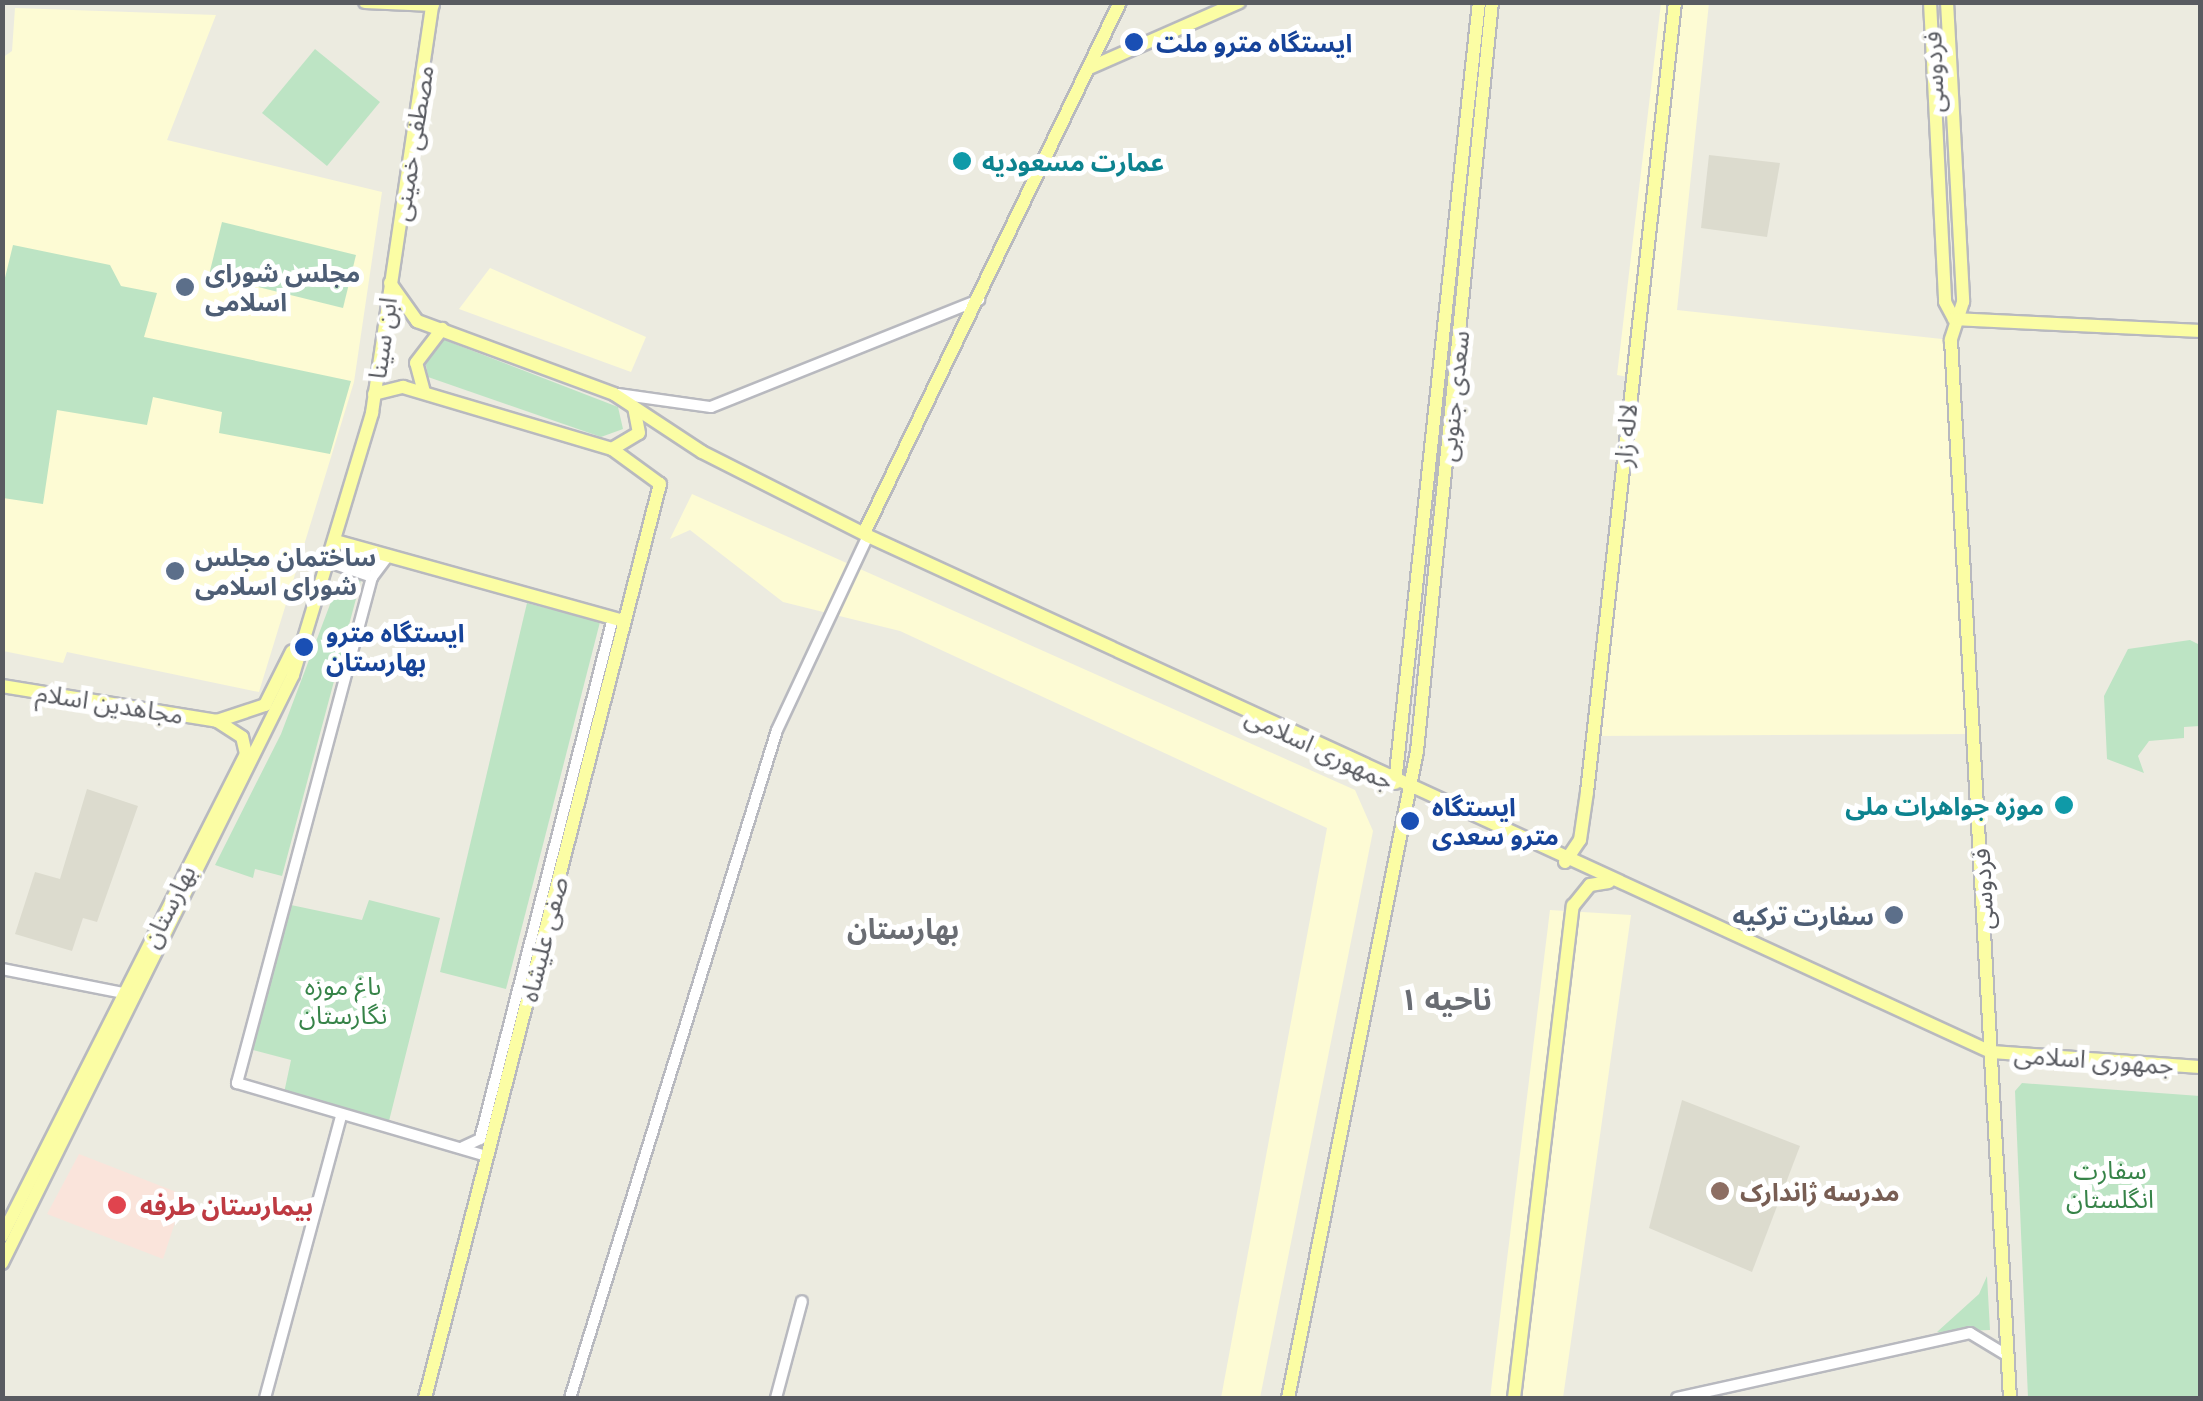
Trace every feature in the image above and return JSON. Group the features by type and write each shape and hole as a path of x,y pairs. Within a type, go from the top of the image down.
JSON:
{"main road":[{"path":"366,2 433,4"},
{"path":"866,534 1120,2"},
{"path":"1090,68 1239,2"},
{"name":"سعدی جنوبی","path":"1412,724 1479,2"},
{"name":"سعدی جنوبی","path":"1288,1398 1412,724 1457,357 1492,2"},
{"name":"لاله زار","path":"1565,862 1580,840 1587,792 1675,2"},
{"name":"فردوسی","path":"1930,2 1945,302 1954,319 2010,1398"},
{"name":"فردوسی","path":"1947,2 1962,302 1954,319"},
{"name":"مصطفی خمینی","path":"390,283 433,4"},
{"path":"1933,87 1951,88"},
{"path":"1936,142 1952,143"},
{"path":"1937,174 1955,173"},
{"name":"جمهوری اسلامی","path":"390,283 408,314 614,394 866,534 1565,862 1991,1052 2200,1067"},
{"name":"ابن سینا","path":"374,394 390,283"},
{"path":"1954,319 2200,331"},
{"path":"424,392 416,363 442,329"},
{"path":"374,394 424,392 612,449 639,433 634,408"},
{"name":"بهارستان","path":"2,1262 277,718 335,541 374,394"},
{"name":"صفی علیشاه","path":"425,1398 619,620 658,479 612,449"},
{"path":"335,541 619,620"},
{"name":"بهارستان","path":"217,721 268,702 308,617"},
{"name":"مجاهدین اسلام","path":"2,686 217,721"},
{"name":"بهارستان","path":"2,1236 246,754 242,738 217,721"},
{"path":"1514,1398 1573,906 1590,885 1609,882"}],"street":[{"path":"614,394 711,407 980,299"},
{"path":"570,1398 776,730 866,534"},
{"path":"388,556 372,577 237,1078 241,1088 486,1156"},
{"path":"326,561 372,577"},
{"name":"صفی علیشاه","path":"457,1148 480,1138 619,620"},
{"path":"2,970 122,993"},
{"path":"266,1398 341,1117"},
{"path":"776,1398 802,1301"},
{"path":"1677,1398 1970,1333 2008,1356"}],"shaded area":[{"path":"1661,3 1670,3 1628,377 1617,375"},
{"path":"1683,3 1709,3 1677,310 1951,340 1973,734 1593,736"},
{"name":"مجلس شورای اسلامی","path":"15,8 216,15 167,140 382,192 354,382 259,692 67,652 63,663 3,651 2,58 12,51"},
{"path":"1709,155 1780,163 1767,237 1701,228"},
{"path":"490,268 646,337 631,372 459,309"},
{"path":"692,494 1355,790 1373,831 1260,1398 1221,1398 1327,828 900,631 783,602 690,530 670,539"},
{"path":"87,789 138,806 97,922 83,918 72,951 15,934 35,872 60,879"},
{"path":"1550,910 1631,915 1563,1398 1490,1398"},
{"name":"مدرسه ژاندارک","path":"1682,1100 1800,1146 1752,1272 1649,1228"},
{"name":"بیمارستان طرفه","path":"79,1154 184,1195 163,1259 47,1214"}],"green space":[{"path":"315,49 380,102 327,166 262,113"},
{"path":"222,222 356,255 343,308 209,275"},
{"path":"13,245 110,265 121,286 157,293 144,337 351,381 330,454 219,433 222,412 153,397 147,425 57,410 43,504 3,498 3,286"},
{"path":"442,339 618,407 623,429 601,437 428,377 425,360"},
{"path":"343,570 361,580 282,876 255,869 253,878 215,865 281,734"},
{"path":"527,603 600,622 506,989 440,972"},
{"path":"2190,640 2200,645 2200,726 2184,727 2184,738 2149,741 2138,756 2144,773 2107,759 2104,696 2128,649"},
{"name":"باغ موزه نگارستان","path":"369,900 440,918 389,1121 284,1093 291,1060 253,1050 291,905 362,920"},
{"name":"سفارت انگلستان","path":"2022,1083 2200,1096 2200,1398 2028,1398 2015,1091"},
{"path":"1987,1276 1990,1330 1937,1332 1979,1294"}],"place":[{"name":"ایستگاه مترو ملت","path":"1134,42"},
{"name":"عمارت مسعودیه","path":"962,161"},
{"name":"مجلس شورای اسلامی","path":"185,287"},
{"name":"ساختمان مجلس شورای اسلامی","path":"175,571"},
{"name":"ایستگاه مترو بهارستان","path":"304,647"},
{"name":"موزه جواهرات ملی","path":"2064,805"},
{"name":"ایستگاه مترو سعدی","path":"1410,821"},
{"name":"سفارت ترکیه","path":"1894,915"},
{"name":"مدرسه ژاندارک","path":"1720,1191"},
{"name":"بیمارستان طرفه","path":"117,1205"}],"district":[{"name":"بهارستان","path":"903,928"},
{"name":"ناحیه ۱","path":"1446,998"}]}
